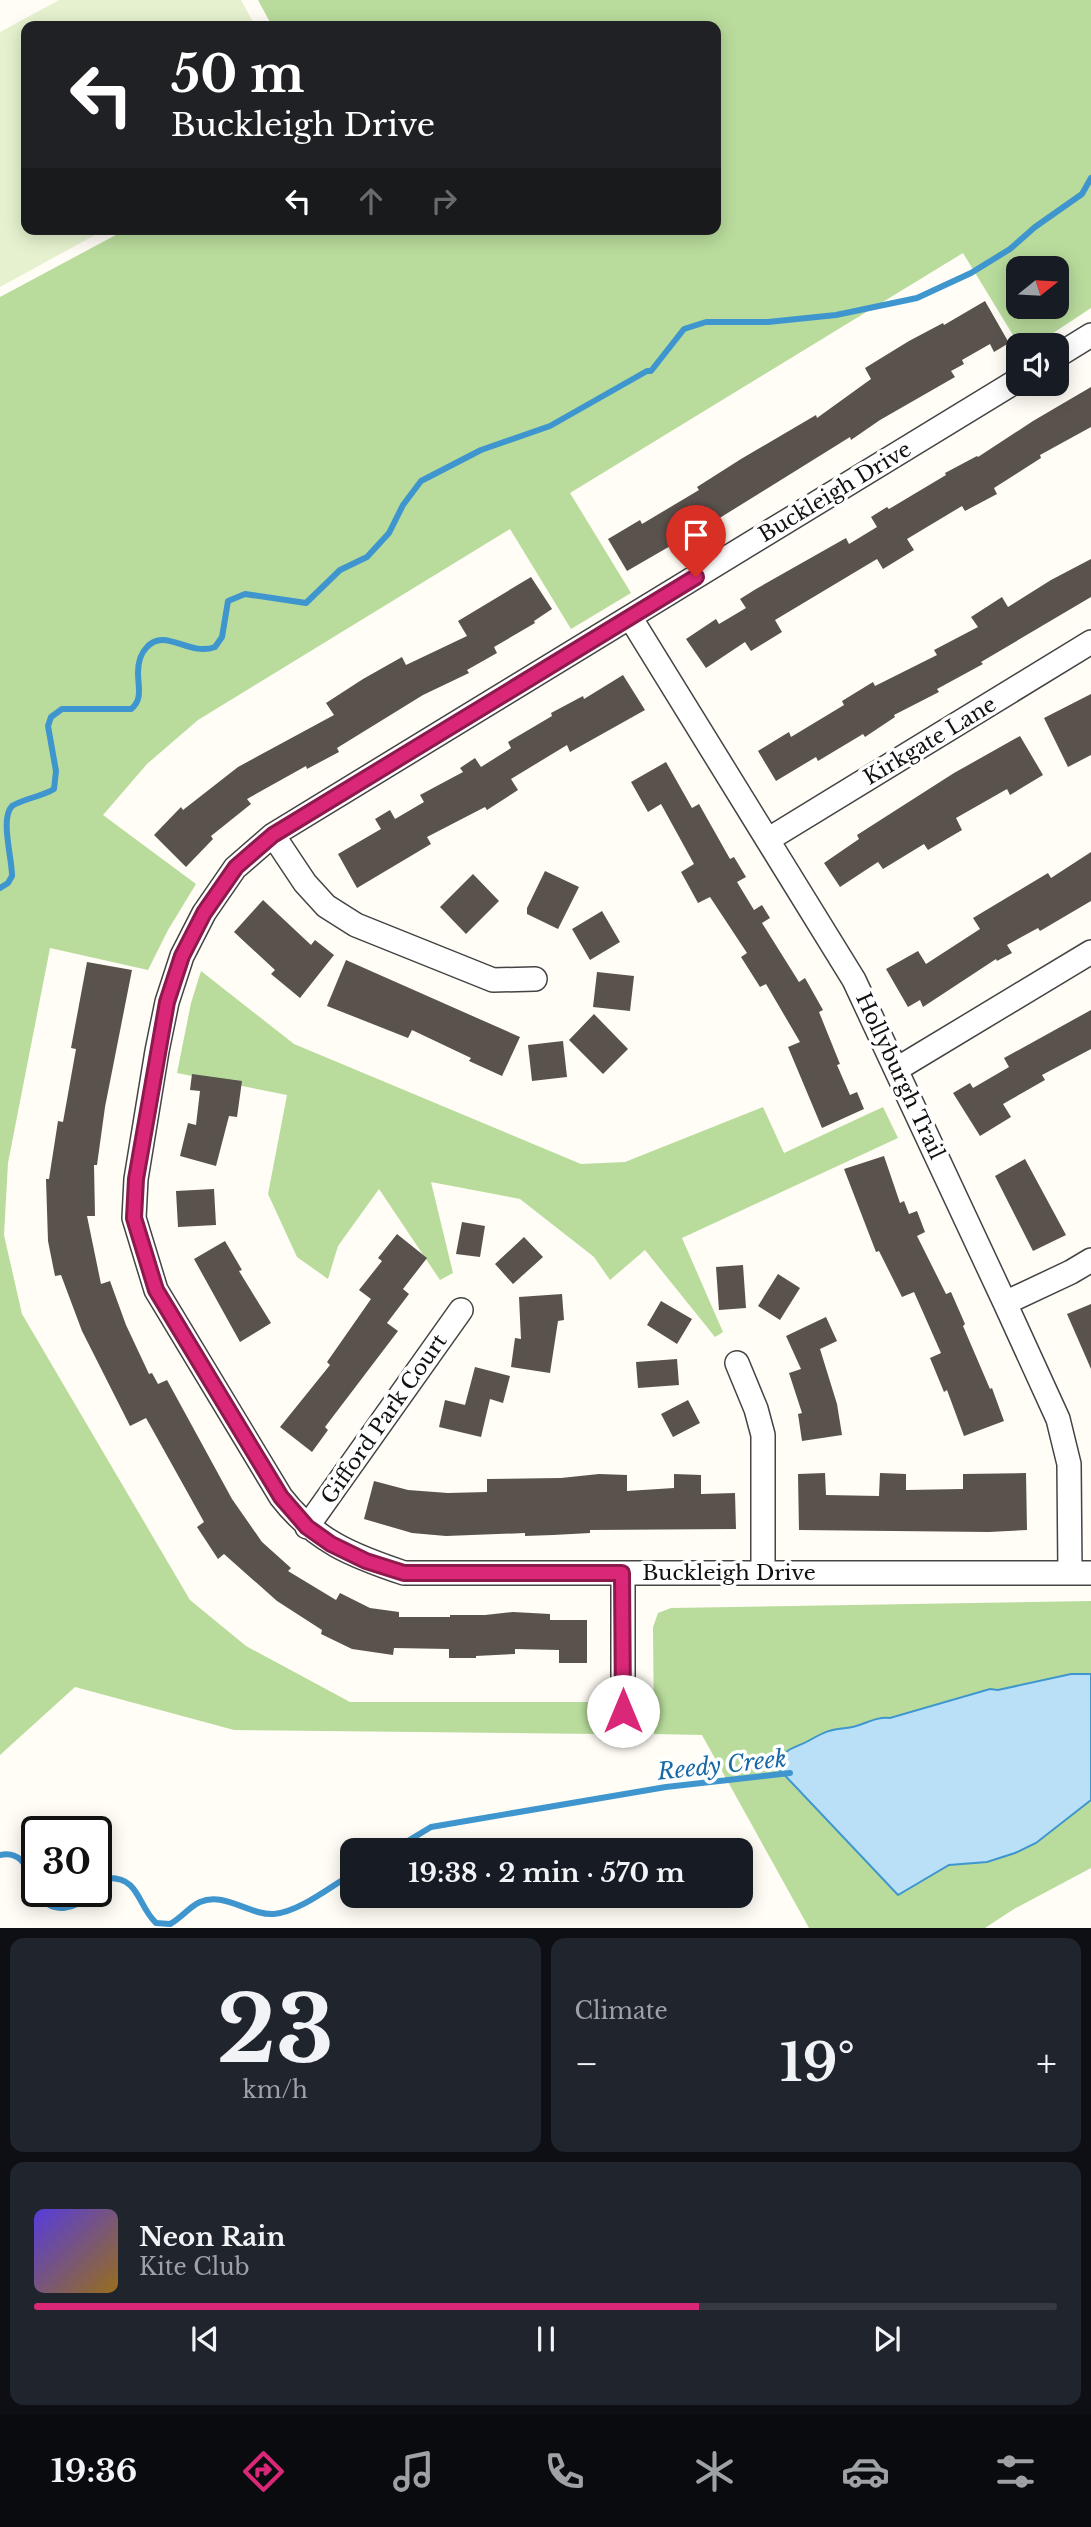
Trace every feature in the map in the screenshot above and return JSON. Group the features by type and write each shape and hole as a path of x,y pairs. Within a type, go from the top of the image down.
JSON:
{"street":[{"path":"1069,349 1091,335"},
{"name":"Buckleigh Drive","path":"1006,387 273,835 236,867 204,913 182,956 167,1002 136,1179 134,1218 156,1290 281,1497 307,1527 331,1544 366,1561 404,1573 1080,1573"},
{"name":"Hollyburgh Trail","path":"629,617 855,980 897,1069 1058,1419 1069,1464 1080,1573"},
{"name":"Kirkgate Lane","path":"769,839 1091,642"},
{"path":"273,835 305,883 326,906 356,925 493,980 535,979"},
{"path":"897,1069 1091,952"},
{"path":"1005,1303 1072,1272 1091,1260"},
{"name":"Gifford Park Court","path":"307,1527 461,1310"},
{"path":"737,1363 756,1409 763,1435 762,1573"},
{"path":"622,1573 623,1711"}],"green space":[{"path":"59,0 241,0 252,21 21,21 21,235 95,235 0,287 0,32"},
{"path":"258,0 1091,0 1091,308 1053,333 1012,333 963,253 570,493 631,593 571,629 510,529 198,720 147,764 103,815 196,884 148,970 50,948 8,1163 4,1235 22,1314 190,1600 246,1646 350,1702 599,1702 599,1734 234,1730 75,1687 0,1755 0,297 116,235 721,235 721,21 269,21"},
{"path":"201,971 294,1044 581,1164 625,1162 763,1107 784,1153 883,1107 898,1138 682,1238 723,1332 715,1337 645,1250 610,1280 594,1257 520,1199 431,1182 453,1273 440,1280 379,1189 338,1246 328,1279 297,1257 268,1194 287,1095 177,1073 191,1003"},
{"path":"1091,1601 1091,1868 1014,1909 985,1928 809,1928 702,1735 654,1734 653,1627 658,1613 671,1608"}],"water":[{"path":"1071,1674 1091,1674 1091,1800 1036,1843 987,1862 949,1865 898,1895 776,1766 787,1751 828,1731 890,1718 990,1689 998,1690"}],"building":[{"path":"985,301 1006,338 1006,345 994,352 990,344 962,360 964,364 951,371 955,377 851,440 850,437 673,547 672,545 627,571 608,539 640,520 642,524 699,490 697,487 741,459 816,415 817,418 871,379 865,368 909,341 943,323 944,325"},
{"path":"1091,387 1091,427 1040,455 1041,458 994,488 997,494 965,511 962,506 907,539 914,550 883,569 877,559 775,620 782,632 751,651 745,642 706,668 686,639 716,619 719,624 746,608 740,599 756,589 846,538 849,544 877,527 871,517 887,507 889,509 946,475 945,473 978,457"},
{"path":"1091,559 1091,597 981,662 983,664 937,689 939,692 894,715 895,717 865,737 863,734 818,761 816,757 776,781 758,751 789,732 791,737 844,705 842,701 873,682 875,686 937,655 934,650 978,627 971,617 1002,597 1008,607"},
{"path":"531,577 552,609 534,621 535,623 494,647 497,653 467,670 469,673 423,695 337,748 339,752 307,769 306,766 247,799 251,804 211,836 213,839 186,867 154,835 181,807 183,810 238,767 334,715 326,703 363,679 402,657 406,665 467,636 458,621"},
{"path":"623,675 645,710 570,752 567,745 511,779 518,790 487,810 485,807 427,837 431,844 357,888 338,854 381,829 375,819 390,810 395,819 424,802 420,795 463,772 460,768 475,758 481,767 511,748 508,742 552,716 551,713 583,696 584,699"},
{"path":"1091,694 1091,755 1068,767 1044,718"},
{"path":"1020,736 1043,775 1010,795 1007,789 956,818 962,830 928,850 924,844 883,869 878,862 840,887 824,863 859,839 857,835 954,773"},
{"path":"666,762 692,808 699,804 730,859 734,857 746,877 737,882 754,910 762,905 770,918 762,923 799,982 805,978 823,1010 819,1012 850,1095 857,1092 864,1109 822,1128 788,1047 800,1042 766,984 760,987 741,957 747,953 710,897 698,903 681,872 694,864 661,804 648,812 631,782"},
{"path":"1091,852 1091,901 1040,931 1038,928 1007,945 1012,953 997,961 996,959 923,1007 920,1000 908,1007 886,969 918,951 926,964 980,929 973,918 1048,873 1051,878"},
{"path":"545,871 579,887 558,929 527,914 527,908"},
{"path":"473,874 499,901 466,934 440,907"},
{"path":"263,900 311,945 315,940 334,955 300,998 271,974 275,970 234,932"},
{"path":"602,911 620,942 590,960 572,929"},
{"path":"346,960 520,1037 502,1076 412,1030 408,1038 327,1006"},
{"path":"87,962 132,970 105,1107 97,1165 94,1165 95,1216 87,1216 101,1284 110,1281 126,1325 149,1374 152,1373 158,1384 167,1380 232,1499 262,1542 291,1568 288,1571 336,1600 340,1593 370,1608 399,1612 399,1617 450,1617 513,1612 550,1614 550,1620 587,1620 587,1663 559,1663 559,1650 515,1649 515,1654 449,1658 449,1649 394,1648 393,1655 352,1649 321,1634 322,1630 277,1601 224,1554 218,1559 197,1527 204,1522 146,1418 130,1426 82,1331 61,1275 55,1276 48,1241 46,1179 49,1179 58,1121 63,1122 76,1049 71,1048"},
{"path":"597,972 634,976 630,1011 593,1007"},
{"path":"1091,1010 1091,1049 1042,1075 1045,1080 1003,1104 1011,1117 980,1136 953,1093 970,1083 973,1088 1009,1067 1004,1058"},
{"path":"594,1014 628,1049 603,1074 569,1040"},
{"path":"563,1041 567,1077 532,1081 528,1045"},
{"path":"192,1074 242,1081 237,1117 229,1116 216,1166 180,1156 188,1123 196,1125 200,1091 190,1090"},
{"path":"884,1156 900,1203 904,1201 909,1214 917,1211 925,1232 917,1236 946,1294 951,1292 1004,1421 964,1436 947,1390 944,1392 930,1358 941,1353 914,1292 902,1297 879,1251 876,1252 844,1169"},
{"path":"1025,1159 1066,1235 1033,1251 995,1176"},
{"path":"214,1189 216,1225 178,1227 176,1191"},
{"path":"462,1222 485,1226 480,1257 456,1254"},
{"path":"397,1234 427,1258 403,1289 409,1294 387,1323 398,1331 325,1427 328,1430 312,1452 280,1427 330,1365 327,1362 371,1299 359,1290 382,1261 378,1258"},
{"path":"524,1237 543,1257 513,1284 495,1264"},
{"path":"225,1241 242,1270 239,1271 271,1323 240,1342 194,1259"},
{"path":"743,1265 746,1308 719,1310 716,1267"},
{"path":"778,1274 800,1288 780,1320 758,1306"},
{"path":"562,1294 564,1320 558,1321 550,1373 511,1367 515,1338 521,1339 519,1297"},
{"path":"661,1301 692,1319 677,1344 647,1325"},
{"path":"1091,1304 1091,1369 1067,1314"},
{"path":"826,1317 837,1341 820,1349 837,1404 842,1435 802,1441 798,1414 802,1413 789,1373 801,1369 786,1336"},
{"path":"677,1359 679,1385 638,1388 636,1362"},
{"path":"475,1367 510,1376 503,1403 490,1399 481,1437 439,1427 445,1400 465,1405"},
{"path":"688,1400 700,1423 673,1437 661,1414"},
{"path":"825,1473 826,1495 879,1496 880,1473 906,1474 906,1490 963,1489 963,1474 1026,1473 1027,1530 799,1530 798,1474"},
{"path":"599,1474 627,1475 627,1491 674,1488 674,1474 701,1475 701,1494 735,1493 736,1529 590,1530 590,1533 553,1535 525,1536 525,1533 446,1536 412,1533 364,1519 374,1481 408,1490 487,1492 487,1479 561,1478"}],"waterway":[{"path":"0,888 8,883 12,876 7,829 12,806 54,789 56,771 48,726 51,717 62,709 131,709 138,697 140,659 154,642 170,641 205,649 215,647 222,637 228,601 245,594 306,603 340,570 367,557 389,533 403,505 421,481 481,450 550,426 651,371 684,329 706,322 768,322 836,315 917,298 971,273 1010,249 1035,227 1082,194 1091,178"},
{"name":"Reedy Creek","path":"413,1838 431,1827 666,1787 790,1773"},
{"name":"Reedy Creek","path":"0,1855 8,1854 21,1861"},
{"name":"Reedy Creek","path":"112,1878 127,1882 132,1887 156,1923 170,1924 196,1904 209,1899 228,1901 265,1914 284,1912 304,1904 340,1882"},
{"name":"Reedy Creek","path":"55,1907 68,1907"}],"route":[{"path":"623,1711 622,1573 404,1573 366,1561 331,1544 295,1515 281,1497 156,1290 134,1218 136,1179 167,1002 182,956 204,913 236,867 273,835 696,577"}]}
